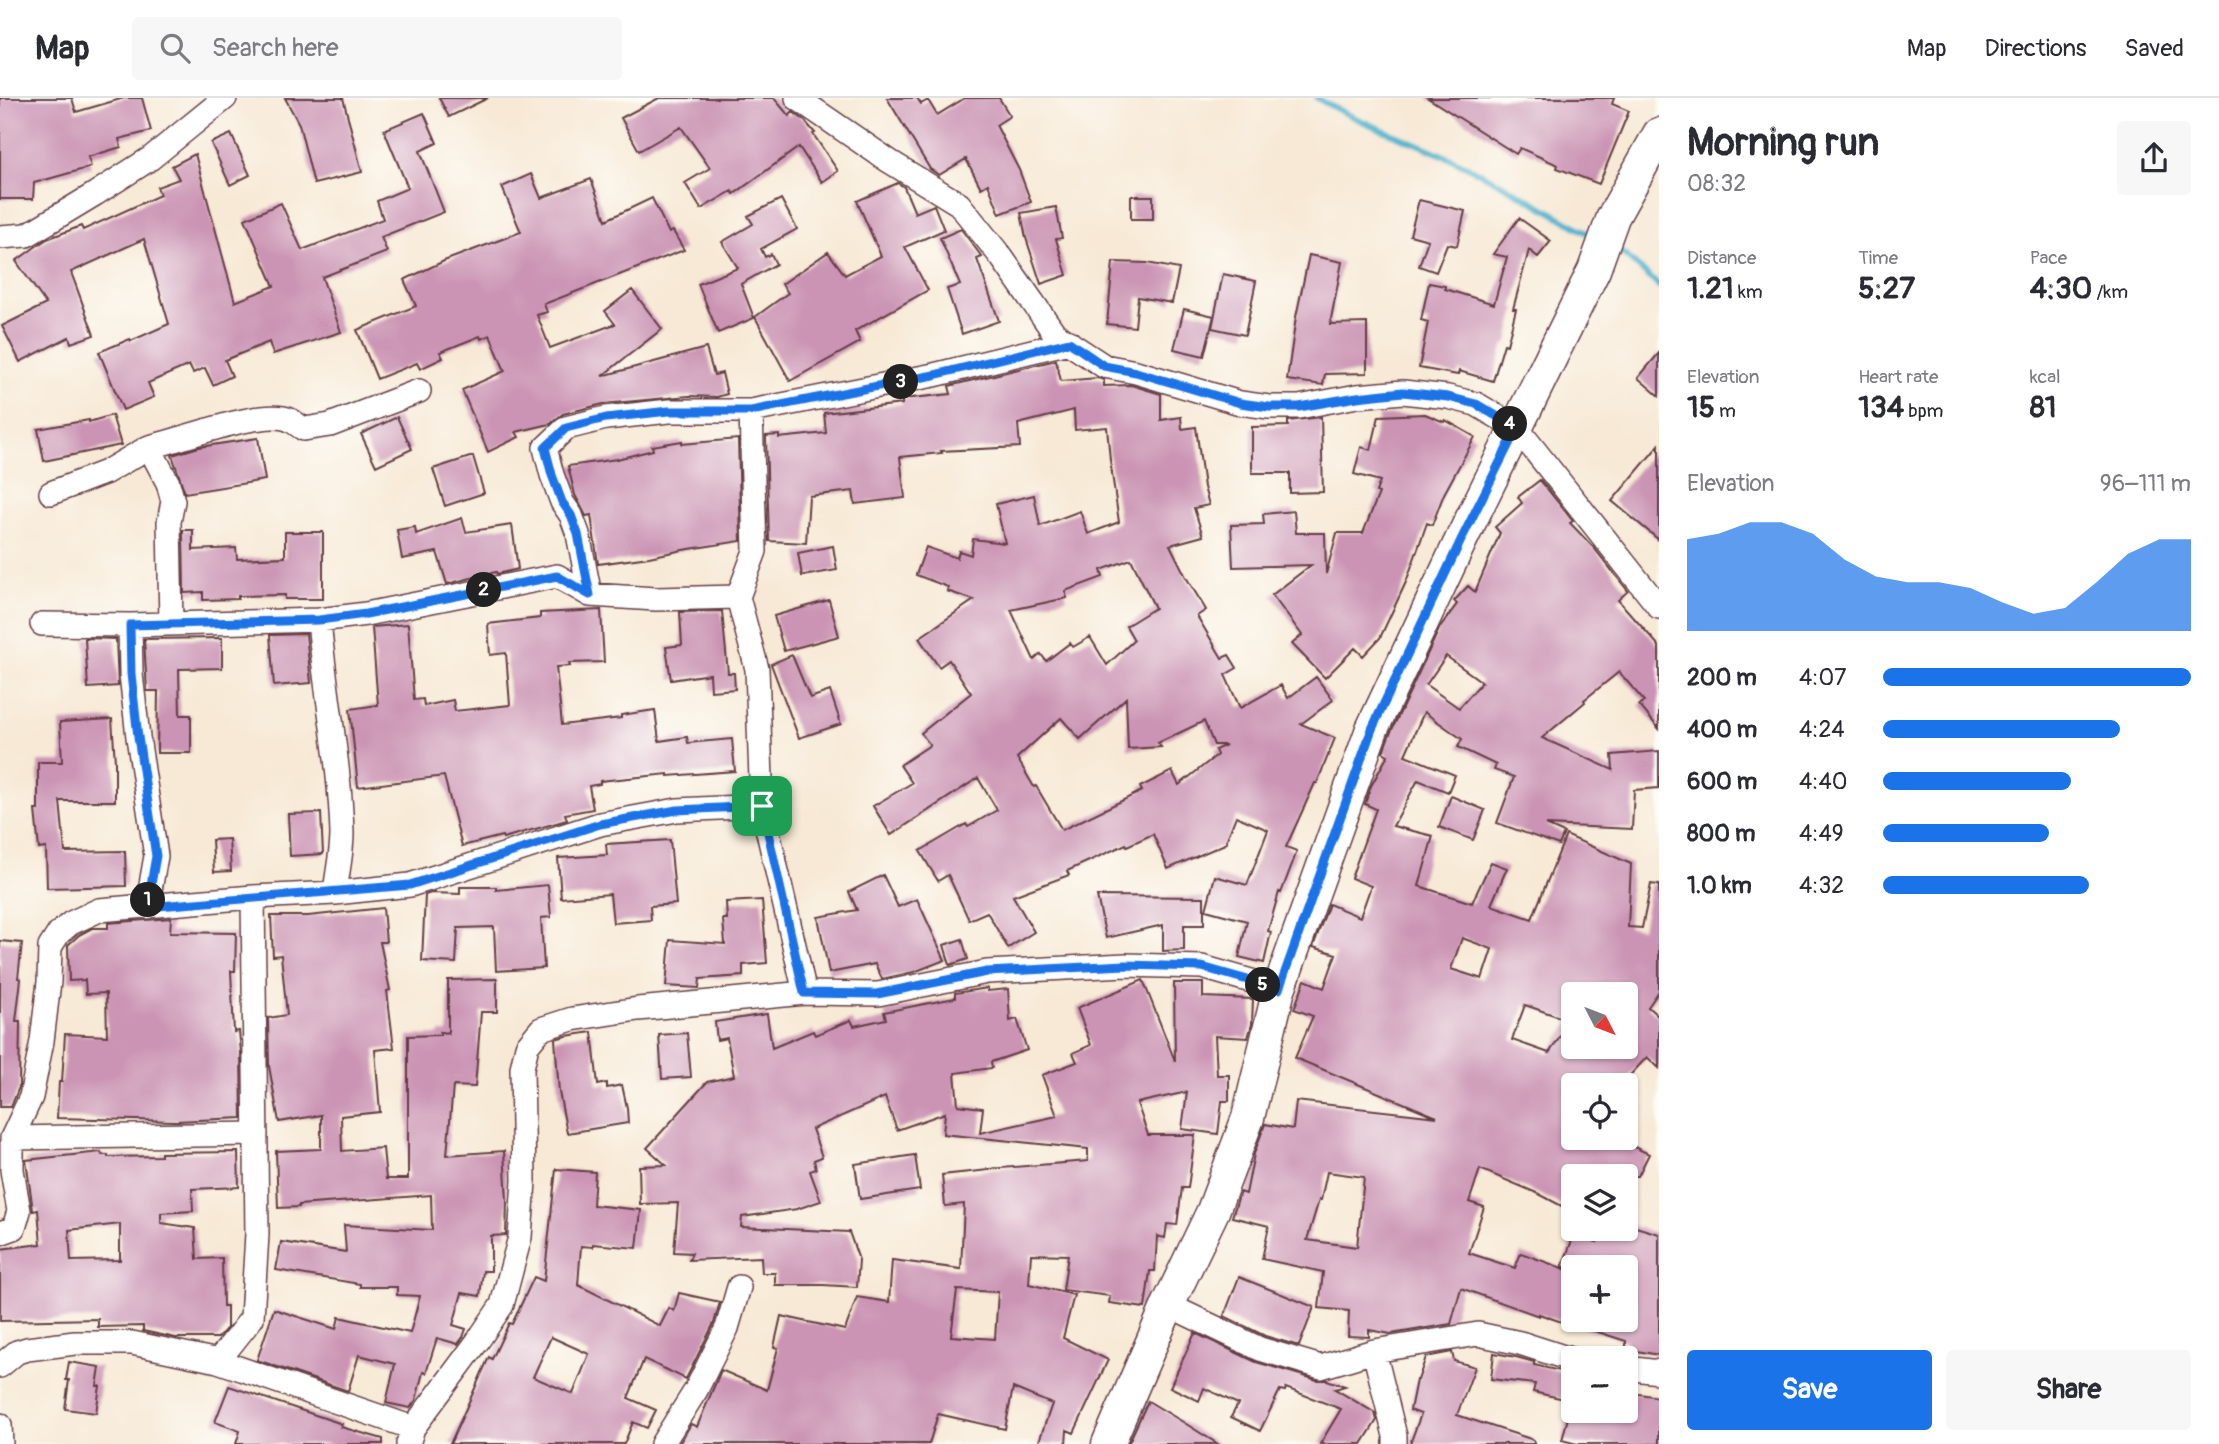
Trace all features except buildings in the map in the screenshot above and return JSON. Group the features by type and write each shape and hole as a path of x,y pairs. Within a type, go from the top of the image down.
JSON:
{"main road":[{"path":"1108,1444 1168,1305 1213,1211 1248,1118 1279,989 1372,729 1462,538 1594,271 1613,217 1659,134"}],"street":[{"path":"0,237 27,235 95,194 151,158 225,98"},
{"path":"797,98 889,161 959,204 1002,258 1055,334 1104,366 1136,372 1240,403 1269,407 1299,407 1403,392 1448,397 1476,404 1517,428 1659,607"},
{"path":"590,595 578,534 571,515 562,502 545,448 566,428 606,418 669,411 751,411 934,375 1069,342"},
{"path":"51,493 106,472 149,447 226,424 273,417 290,420 304,429 330,425 419,391"},
{"path":"751,411 755,551 738,597 757,669 762,806 804,993"},
{"path":"149,447 168,482 173,501 169,522 172,623"},
{"path":"43,624 130,625 319,620 366,614 557,576 590,595 656,599 738,597"},
{"path":"319,620 324,678 336,752 342,837 335,893"},
{"path":"130,625 131,674 138,737 156,856 147,907"},
{"path":"0,1233 14,1228 19,1211 12,1170 12,1138 31,1097 42,1041 50,947 59,933 71,923 99,910 410,885 600,824 677,810 762,806"},
{"path":"218,1361 252,1318 257,1234 253,897"},
{"path":"0,1366 17,1352 27,1349 75,1343 132,1343 218,1361 411,1436 502,1305 521,1226 524,1181 522,1068 527,1046 541,1029 572,1019 638,1009 804,993 877,994 987,972 1125,965 1202,967 1279,989"},
{"path":"12,1138 256,1133"},
{"path":"662,1444 696,1391 727,1328 739,1287"},
{"path":"1168,1305 1260,1349 1321,1367 1374,1351 1478,1334 1520,1343 1561,1356"},
{"path":"1374,1351 1395,1444"},
{"path":"1638,1369 1659,1372"},
{"path":"0,1424 1,1444"}],"waterway":[{"path":"1317,98 1353,117 1481,173 1596,238"},
{"path":"1612,247 1659,286"}],"route":[{"path":"1069,342 1104,366 1136,372 1240,403 1299,407 1403,392 1448,397 1476,404 1517,428 1372,729 1279,989 1202,967 1125,965 987,972 877,994 804,993 762,806 677,810 600,824 410,885 147,907 156,856 138,737 131,674 130,625 319,620 366,614 557,576 590,595 578,534 571,515 562,502 545,448 566,428 606,418 669,411 751,411 934,375 1069,342"}]}
